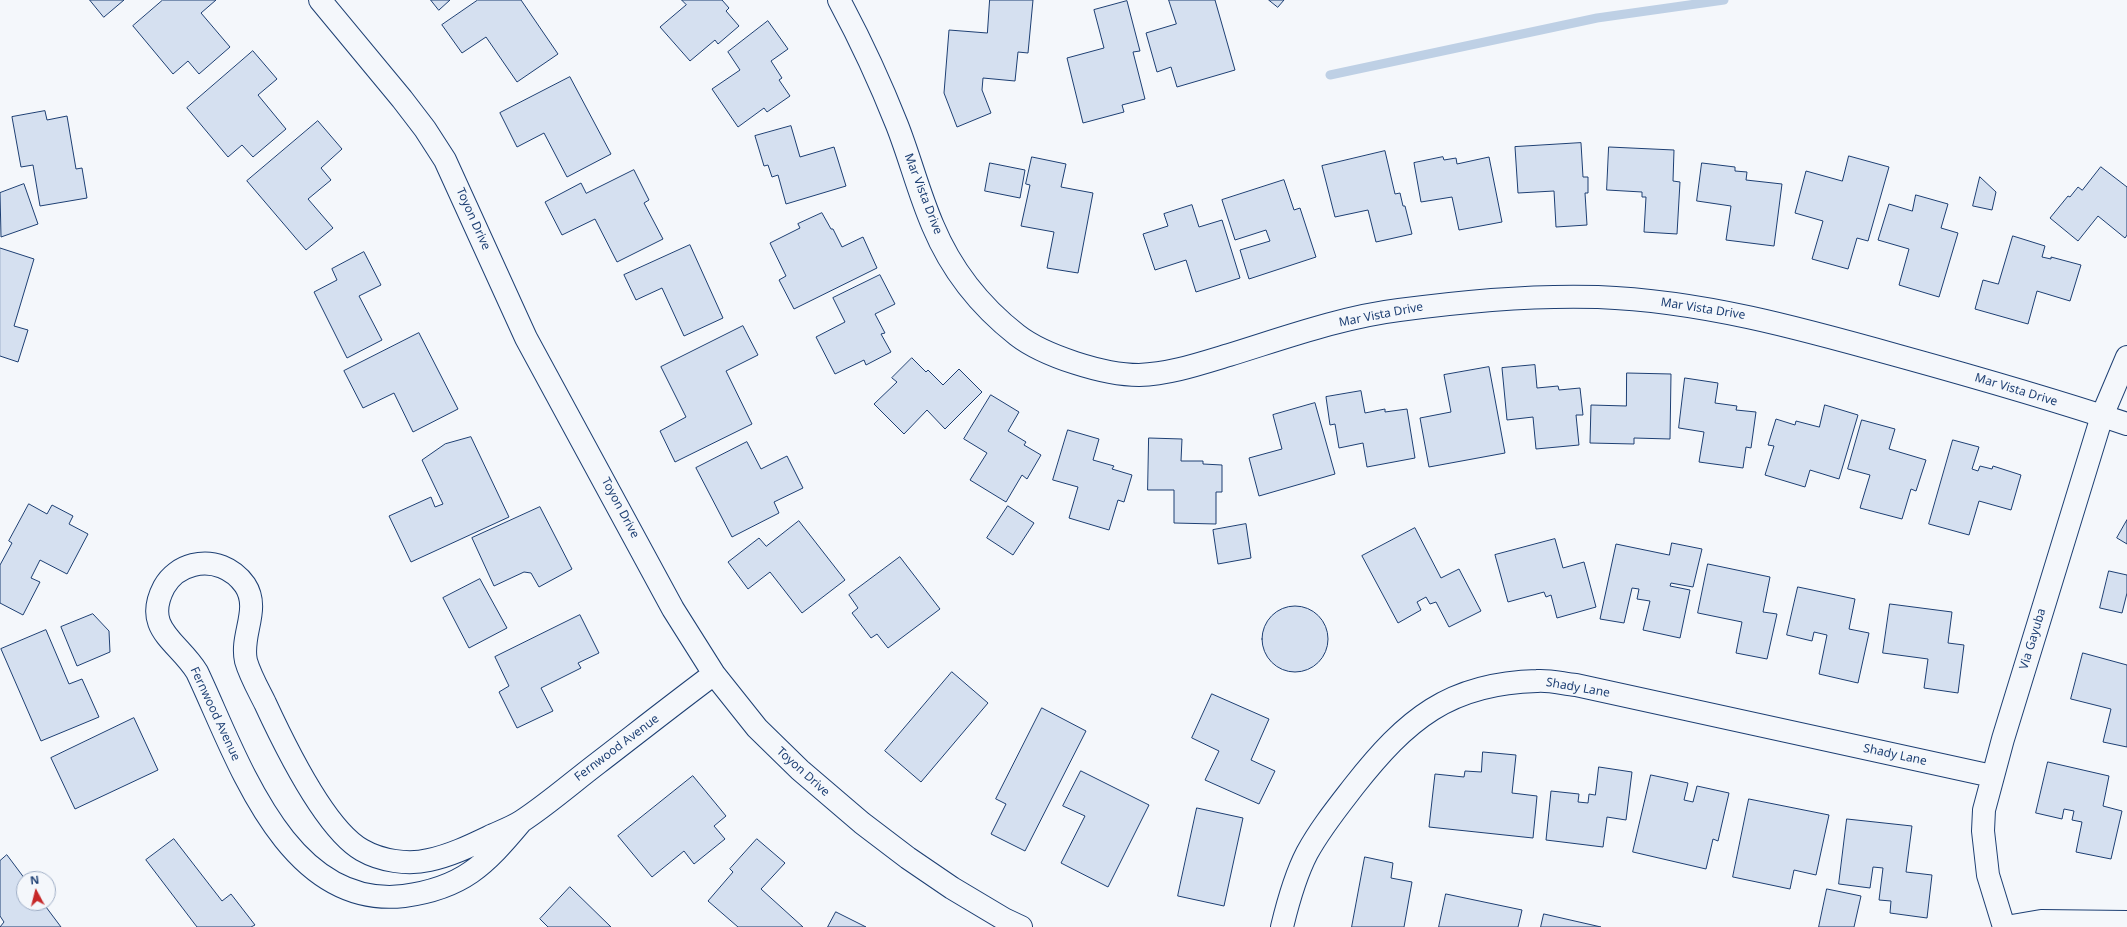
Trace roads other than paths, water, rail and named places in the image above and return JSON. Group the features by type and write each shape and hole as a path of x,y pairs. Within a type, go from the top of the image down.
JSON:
{"street":[{"name":"Toyon Drive","path":"320,0 406,105 445,160 526,338 673,609 714,674 757,728 800,770 862,823 908,858 952,888 1004,919 1022,927"},
{"name":"Mar Vista Drive","path":"838,0 871,62 898,128 933,226 953,265 981,303 1019,337 1057,358 1094,368 1137,375 1177,370 1318,328 1394,310 1473,301 1542,296 1602,297 1668,303 1734,312 1821,334 2127,424"},
{"name":"Via Gayuba","path":"2005,927 1993,898 1985,851 1984,810 1992,776 2102,416 2127,357"},
{"name":"Fernwood Avenue","path":"521,822 455,853 427,861 398,861 385,859 361,850 340,829 315,797 278,731 253,678 246,660 245,646 251,615 251,600 245,586 235,574 221,566 206,563 191,565 176,572 166,583 159,597 157,613 161,628 169,641 189,660 197,672 245,776 271,820 294,851 314,869 337,884 365,894 394,897 425,893 457,881 481,867 521,822 714,674"},
{"name":"Shady Lane","path":"1282,927 1292,887 1307,853 1328,820 1389,743 1411,723 1436,706 1467,692 1503,684 1538,681 1576,686 1992,776"},
{"path":"2005,927 2041,921 2127,922"}],"waterway":[{"path":"1330,75 1597,18 1724,0"}]}
